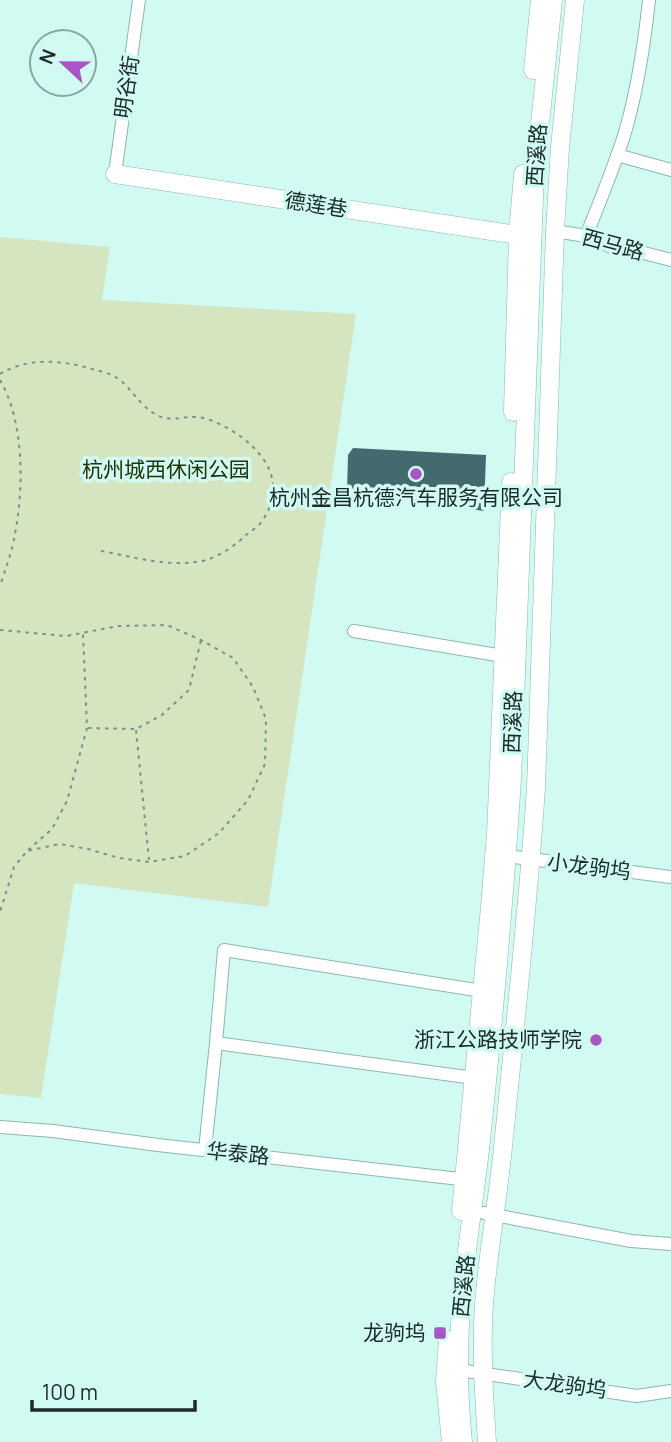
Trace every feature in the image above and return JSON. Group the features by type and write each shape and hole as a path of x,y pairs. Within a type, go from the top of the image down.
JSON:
{"main road":[{"name":"西溪路","path":"487,1442 460,1324 474,1078 496,834 512,458 518,235 540,0"},
{"name":"西溪路","path":"518,858 512,779 535,171 553,0"},
{"name":"西溪路","path":"474,1442 472,1308 489,1214 518,858 547,164 550,109 564,0"},
{"name":"西溪路","path":"451,1442 445,1381 451,1292 489,1068 518,858 536,788 555,231 560,147 576,0"},
{"name":"德莲巷","path":"115,174 518,235"},
{"name":"西溪路","path":"463,1442 460,1404 471,1372"}],"street":[{"name":"明谷街","path":"115,174 139,0"},
{"path":"586,236 634,101 649,0"},
{"path":"617,155 671,170"},
{"name":"西马路","path":"555,231 586,236 616,249 671,260"},
{"path":"354,631 503,656"},
{"name":"小龙驹坞","path":"518,858 671,877"},
{"path":"205,1150 224,950 482,991"},
{"path":"216,1043 474,1078"},
{"name":"华泰路","path":"0,1127 470,1180"},
{"path":"489,1214 632,1241 671,1244"},
{"name":"大龙驹坞","path":"471,1372 637,1396 671,1391"}],"path":[{"path":"0,374 10,368 44,361 100,371 118,378 144,408 159,417 177,420 197,417 236,432 253,446 267,463 274,478 274,495 262,522 237,544 208,560 178,563 96,550"},
{"path":"0,380 7,391 15,418 20,482 14,540 0,586"},
{"path":"0,630 66,636 118,626 167,625 233,658 253,687 266,719 265,764 248,800 219,834 185,856 149,862 60,844 27,851"},
{"path":"0,912 14,867 51,829 67,801 87,728 83,632"},
{"path":"87,728 136,729 162,715 188,690 201,640"},
{"path":"136,729 149,862"}],"green space":[{"name":"杭州城西休闲公园","path":"0,237 110,247 102,300 356,314 268,907 74,883 41,1098 0,1094"}],"building":[{"name":"杭州金昌杭德汽车服务有限公司","path":"353,448 486,455 484,511 347,492 348,455"}],"place":[{"name":"杭州金昌杭德汽车服务有限公司","path":"416,474"},
{"name":"浙江公路技师学院","path":"596,1040"},
{"name":"龙驹坞","path":"440,1333"}]}
